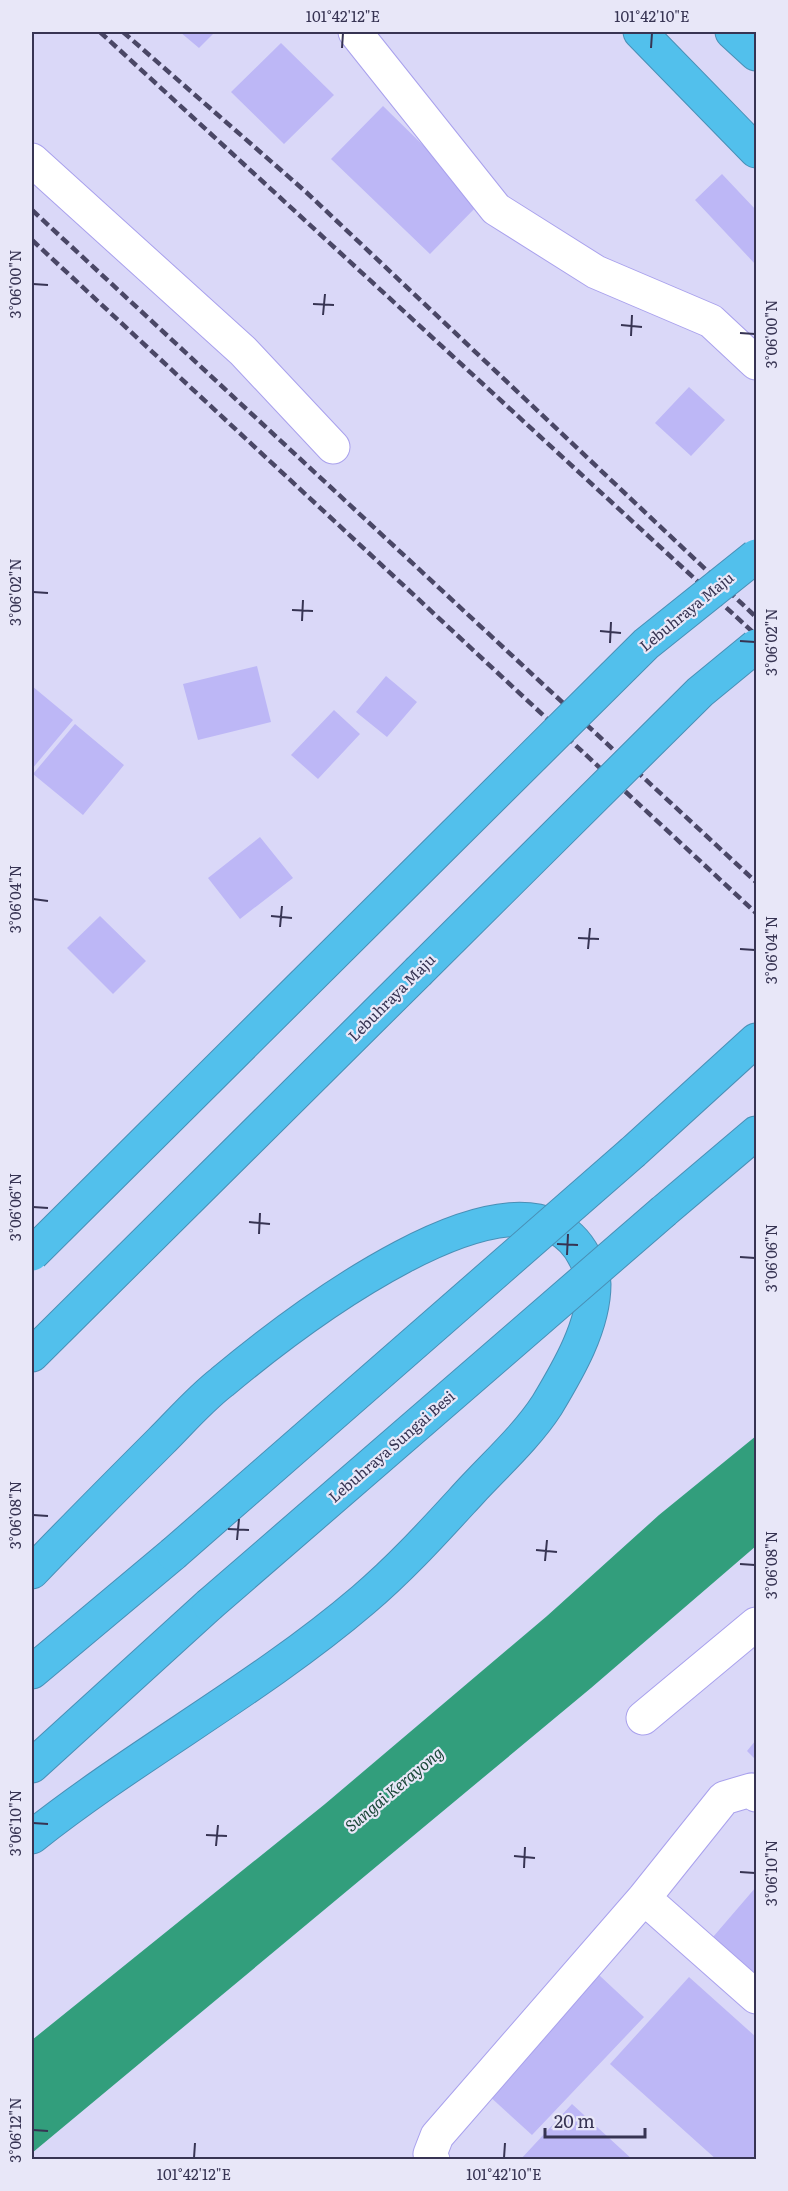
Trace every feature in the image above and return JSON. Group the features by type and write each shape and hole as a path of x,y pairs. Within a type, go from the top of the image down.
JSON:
{"highway":[{"path":"732,32 756,54"},
{"path":"647,38 756,151"},
{"name":"Lebuhraya Maju","path":"32,1254 646,644 756,556"},
{"name":"Lebuhraya Maju","path":"32,1355 700,692 756,646"},
{"path":"32,1672 173,1554 633,1152 756,1040"},
{"name":"Lebuhraya Sungai Besi","path":"32,1766 209,1605 756,1133"},
{"path":"32,1572 219,1384 340,1294 399,1259 476,1224 501,1220 533,1221 564,1230 582,1253 594,1281 590,1310 575,1355 545,1409 412,1556 361,1602 310,1642 32,1837"}],"lane":[{"path":"354,32 495,209 596,272 711,321 756,363"},
{"path":"32,160 243,351 333,447"},
{"path":"643,1718 756,1624"},
{"path":"433,2160 430,2154 436,2136 644,1898 724,1798 751,1790 756,1795"},
{"path":"644,1898 756,1997"}],"water":[{"name":"Sungai Kerayong","path":"756,1436 756,1546 591,1688 32,2153 32,2040 325,1804 547,1616 659,1515"}],"building":[{"path":"180,32 215,32 199,48"},
{"path":"281,43 334,95 284,144 231,92"},
{"path":"383,106 481,202 430,254 331,159"},
{"path":"722,174 756,210 756,265 695,200"},
{"path":"689,387 725,420 691,456 655,423"},
{"path":"257,666 271,722 198,740 183,684"},
{"path":"386,676 417,702 387,737 356,712"},
{"path":"32,686 73,720 32,769"},
{"path":"334,710 360,734 318,779 291,755"},
{"path":"75,724 124,765 83,815 33,774"},
{"path":"260,837 293,878 240,919 208,878"},
{"path":"100,916 146,961 113,994 67,948"},
{"path":"756,1740 756,1760 747,1751"},
{"path":"756,1887 756,1975 713,1937"},
{"path":"599,1975 644,2017 532,2135 487,2094"},
{"path":"689,1977 756,2037 756,2160 717,2160 610,2064"},
{"path":"572,2104 633,2160 520,2160"}],"railway":[{"path":"100,32 756,635"},
{"path":"123,32 306,192 756,617"},
{"path":"32,210 756,882"},
{"path":"32,240 756,913"}]}
